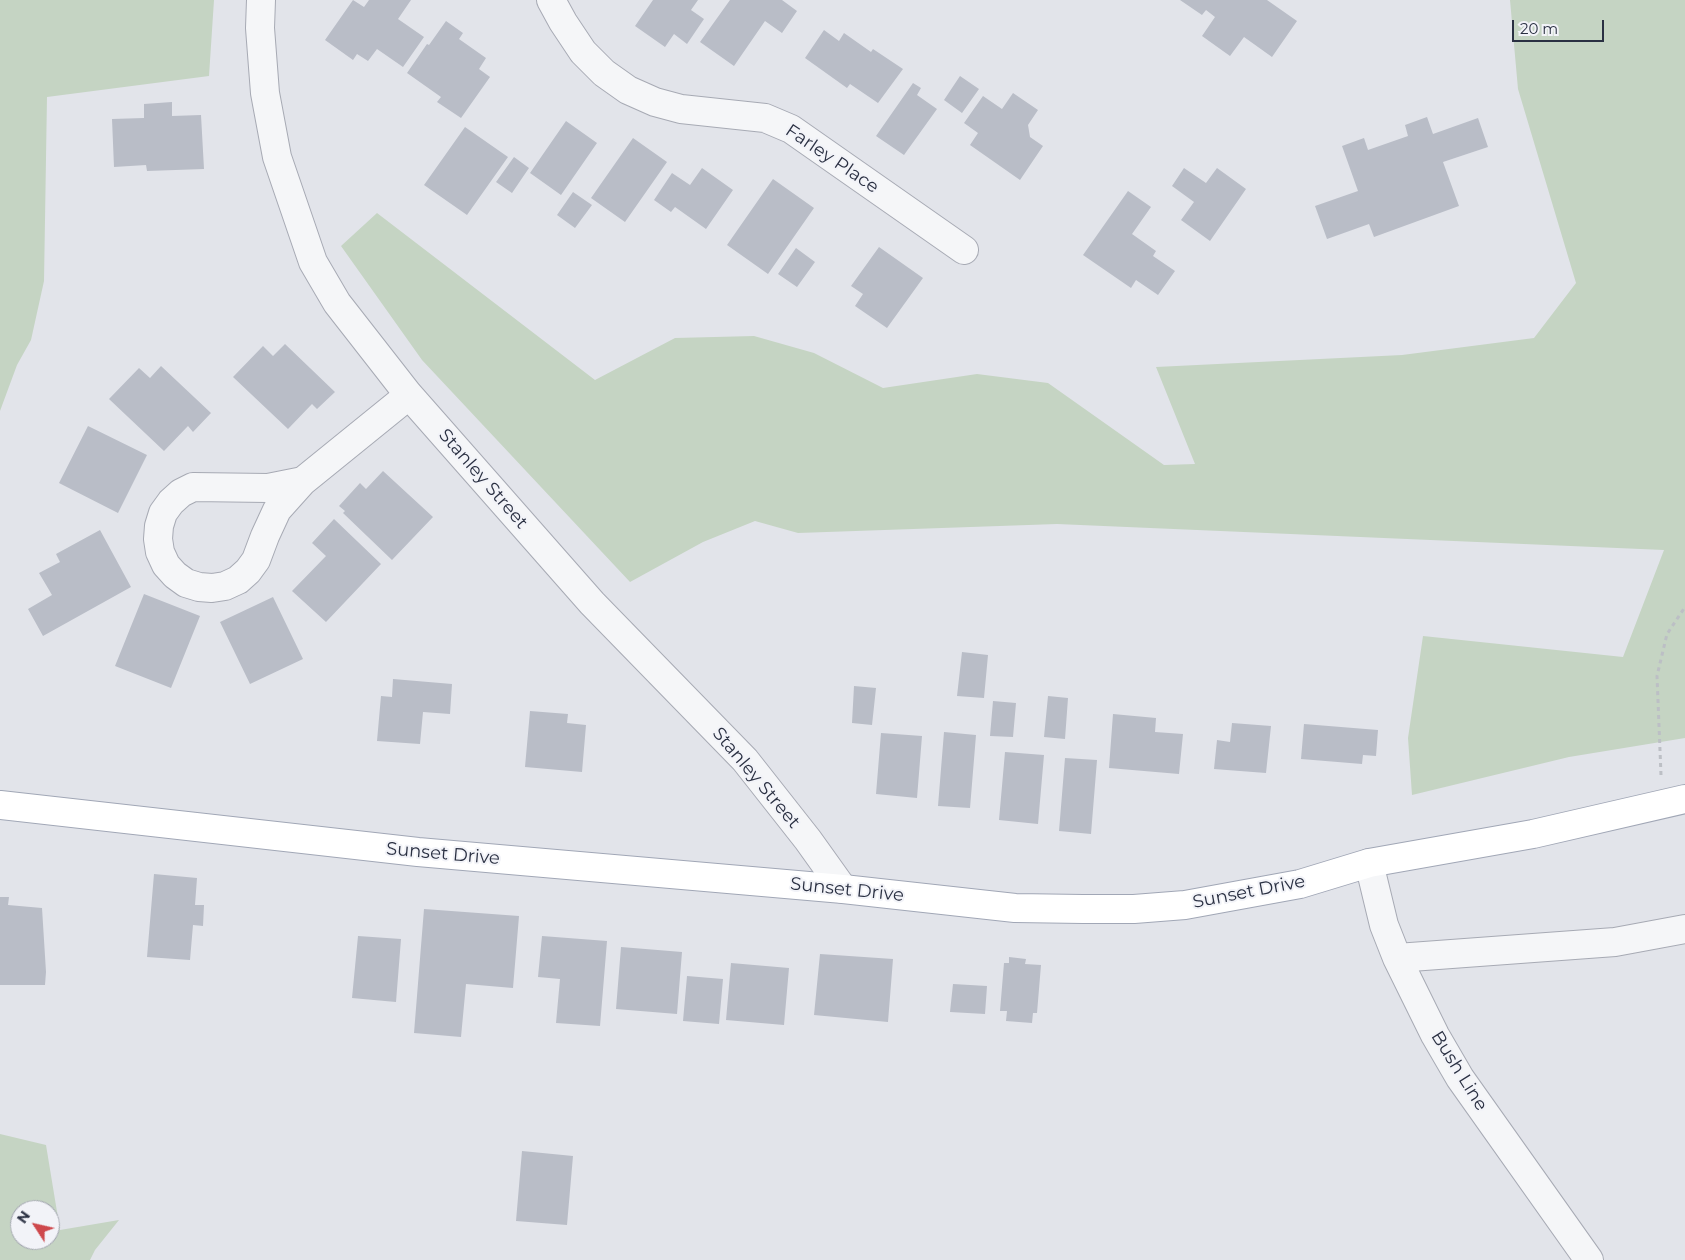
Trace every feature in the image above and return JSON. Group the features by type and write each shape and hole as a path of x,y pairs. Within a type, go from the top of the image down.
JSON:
{"main road":[{"name":"Sunset Drive","path":"0,805 418,852 843,889 1015,908 1134,909 1185,905 1290,886 1369,863 1533,834 1674,802"}],"street":[{"name":"Stanley Street","path":"261,0 260,28 265,94 277,158 313,262 337,303 408,394 592,603 745,760 808,840 843,889"},
{"name":"Farley Place","path":"551,0 562,22 583,52 604,73 628,90 655,102 681,110 765,118 791,128 964,250"},
{"path":"303,481 268,488 193,487 181,493 163,513 159,526 160,552 166,565 186,583 199,587 225,586 238,580 256,560 277,510 303,481 408,394"},
{"name":"Bush Line","path":"1369,863 1384,925 1397,958 1435,1035 1460,1078 1589,1260"},
{"path":"1397,958 1615,942 1685,930"}],"path":[{"path":"1674,802 1657,676 1667,634 1685,607"}],"green space":[{"path":"0,0 214,0 209,76 47,97 44,281 31,340 17,365 0,411"},
{"path":"1510,0 1685,0 1685,738 1569,757 1412,795 1408,738 1423,636 1623,657 1664,550 1057,524 798,533 755,521 703,542 630,582 422,360 341,246 377,213 595,380 675,338 754,336 814,353 883,388 977,374 1048,383 1164,465 1195,464 1156,367 1402,355 1534,338 1576,283 1518,89"},
{"path":"0,1134 46,1145 55,1200 10,1200 10,1250 60,1250 60,1230 119,1220 95,1250 90,1260 0,1260"}],"building":[{"path":"353,0 364,7 369,0 411,0 398,19 424,37 403,67 377,49 368,61 357,54 353,60 325,40"},
{"path":"653,0 698,0 691,10 704,19 687,44 674,34 665,47 635,26"},
{"path":"730,0 782,0 797,11 782,33 765,21 734,66 700,42"},
{"path":"1180,0 1267,0 1297,21 1272,57 1244,37 1230,56 1202,36 1215,17 1206,10 1202,15"},
{"path":"446,21 463,33 459,39 486,58 479,69 490,77 461,118 437,102 441,97 407,73"},
{"path":"824,30 839,41 844,33 871,52 873,49 903,69 878,103 850,84 847,88 805,58"},
{"path":"960,76 979,89 962,113 944,100"},
{"path":"913,83 921,88 917,95 937,109 904,155 876,136"},
{"path":"1013,93 1038,110 1028,125 1030,137 1043,146 1020,180 970,145 978,133 964,123 983,96 1002,109"},
{"path":"172,102 172,116 201,115 204,169 147,171 146,165 114,167 112,119 144,118 144,104"},
{"path":"1427,117 1433,134 1478,118 1488,147 1443,162 1459,206 1374,237 1369,224 1327,239 1315,206 1358,191 1342,146 1364,138 1368,150 1408,136 1405,125"},
{"path":"566,121 597,143 561,195 530,173"},
{"path":"465,127 508,157 467,215 424,185"},
{"path":"633,138 667,162 625,222 591,198"},
{"path":"514,157 529,168 512,193 496,182"},
{"path":"702,168 733,190 706,229 675,207 671,212 654,200 672,173 690,185"},
{"path":"1184,168 1206,183 1217,168 1246,189 1210,241 1181,220 1194,202 1172,186"},
{"path":"773,179 814,208 768,274 727,245"},
{"path":"1128,191 1151,207 1132,234 1156,251 1153,256 1175,271 1158,295 1136,280 1131,288 1083,255"},
{"path":"573,192 592,205 575,228 557,215"},
{"path":"879,247 923,278 887,328 855,306 863,294 851,286"},
{"path":"796,248 815,262 797,287 778,274"},
{"path":"285,344 335,392 317,409 312,404 288,429 233,377 263,346 273,356"},
{"path":"161,366 211,413 193,432 188,426 164,451 109,399 139,368 150,378"},
{"path":"88,426 147,455 118,513 59,483"},
{"path":"383,471 433,517 392,560 343,513 345,511 339,506 360,483 366,489"},
{"path":"334,519 381,564 326,622 292,591 326,556 312,543"},
{"path":"100,530 131,587 43,636 28,609 52,595 39,573 60,562 56,554"},
{"path":"144,594 200,616 171,688 115,666"},
{"path":"273,597 303,659 250,684 220,622"},
{"path":"962,652 988,655 984,698 957,696"},
{"path":"393,679 452,684 450,714 423,712 420,744 377,741 381,696 392,697"},
{"path":"854,686 876,688 872,725 852,723"},
{"path":"1048,696 1068,698 1065,739 1044,737"},
{"path":"993,701 1016,703 1013,737 990,736"},
{"path":"530,711 568,714 567,723 586,725 582,772 525,767"},
{"path":"1113,714 1156,718 1155,732 1183,734 1179,774 1109,768"},
{"path":"1232,723 1271,726 1266,773 1214,769 1217,740 1230,742"},
{"path":"1304,724 1378,730 1376,756 1363,755 1362,764 1301,759"},
{"path":"944,732 976,735 970,808 938,806"},
{"path":"881,733 922,736 917,798 876,794"},
{"path":"1005,752 1044,755 1038,824 999,820"},
{"path":"1065,758 1097,760 1091,834 1059,831"},
{"path":"154,874 197,878 195,905 204,905 203,926 193,925 190,960 147,957"},
{"path":"0,897 9,897 8,905 42,908 46,972 45,985 0,985"},
{"path":"424,909 519,916 513,988 466,984 461,1037 414,1033"},
{"path":"358,936 401,939 396,1002 352,998"},
{"path":"542,936 607,941 600,1026 556,1023 560,979 538,977"},
{"path":"621,947 682,952 677,1014 616,1009"},
{"path":"820,954 893,959 888,1022 814,1015"},
{"path":"1009,957 1026,959 1025,964 1041,965 1037,1013 1033,1013 1032,1023 1006,1021 1007,1011 1000,1011 1004,963 1009,963"},
{"path":"731,963 789,968 784,1025 726,1020"},
{"path":"687,976 723,979 719,1024 683,1021"},
{"path":"953,984 987,986 985,1014 950,1012"},
{"path":"522,1151 573,1156 567,1225 516,1221"}]}
